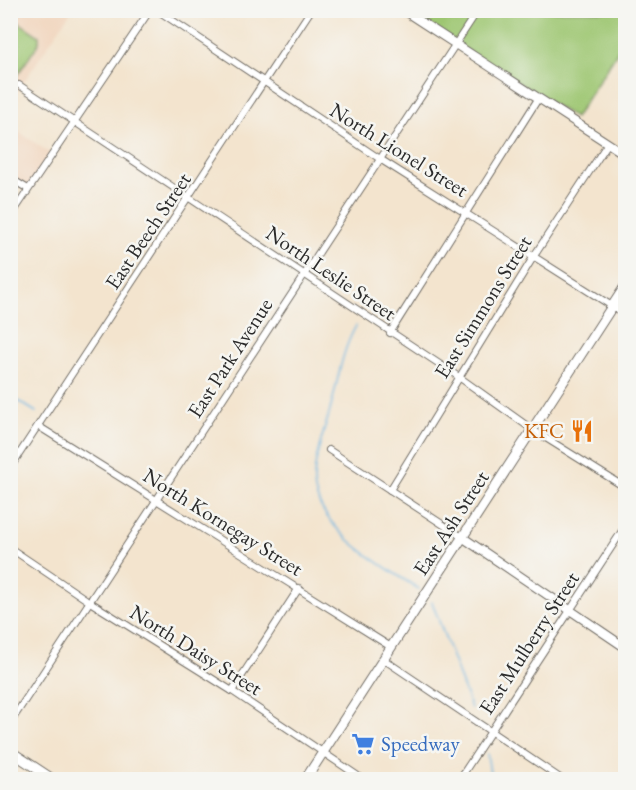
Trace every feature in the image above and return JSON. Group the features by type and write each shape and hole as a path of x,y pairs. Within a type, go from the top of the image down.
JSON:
{"main road":[{"path":"403,10 626,155"},
{"name":"East Ash Street","path":"305,780 626,285"},
{"path":"462,537 626,648"},
{"path":"10,751 54,780"}],"street":[{"path":"10,217 150,10"},
{"name":"North Lionel Street","path":"157,10 380,159 626,315"},
{"name":"East Beech Street","path":"10,468 311,10"},
{"name":"East Park Avenue","path":"10,723 478,10"},
{"name":"North Leslie Street","path":"19,85 459,377 533,430 626,488"},
{"path":"390,333 538,99"},
{"name":"East Simmons Street","path":"390,490 534,256 608,144"},
{"path":"10,178 28,189"},
{"name":"North Kornegay Street","path":"38,426 392,647"},
{"path":"329,450 462,537"},
{"name":"East Mulberry Street","path":"459,780 626,525"},
{"name":"North Daisy Street","path":"10,549 232,691 364,780"},
{"path":"232,691 299,588"},
{"path":"383,659 563,780"}],"shaded area":[{"path":"11,11 71,11 11,101"},
{"path":"10,126 53,155 28,189 11,178"}],"green space":[{"path":"403,11 625,11 625,40 575,118"},
{"path":"11,17 39,36 39,43 11,84"}],"waterway":[{"path":"356,326 343,358 317,456 314,473 317,498 338,530 353,544 419,589"},
{"path":"10,396 36,412"},
{"path":"432,602 471,708"},
{"path":"487,753 491,780"}],"place":[{"name":"KFC","path":"582,431"},
{"name":"Speedway","path":"363,744"}]}
